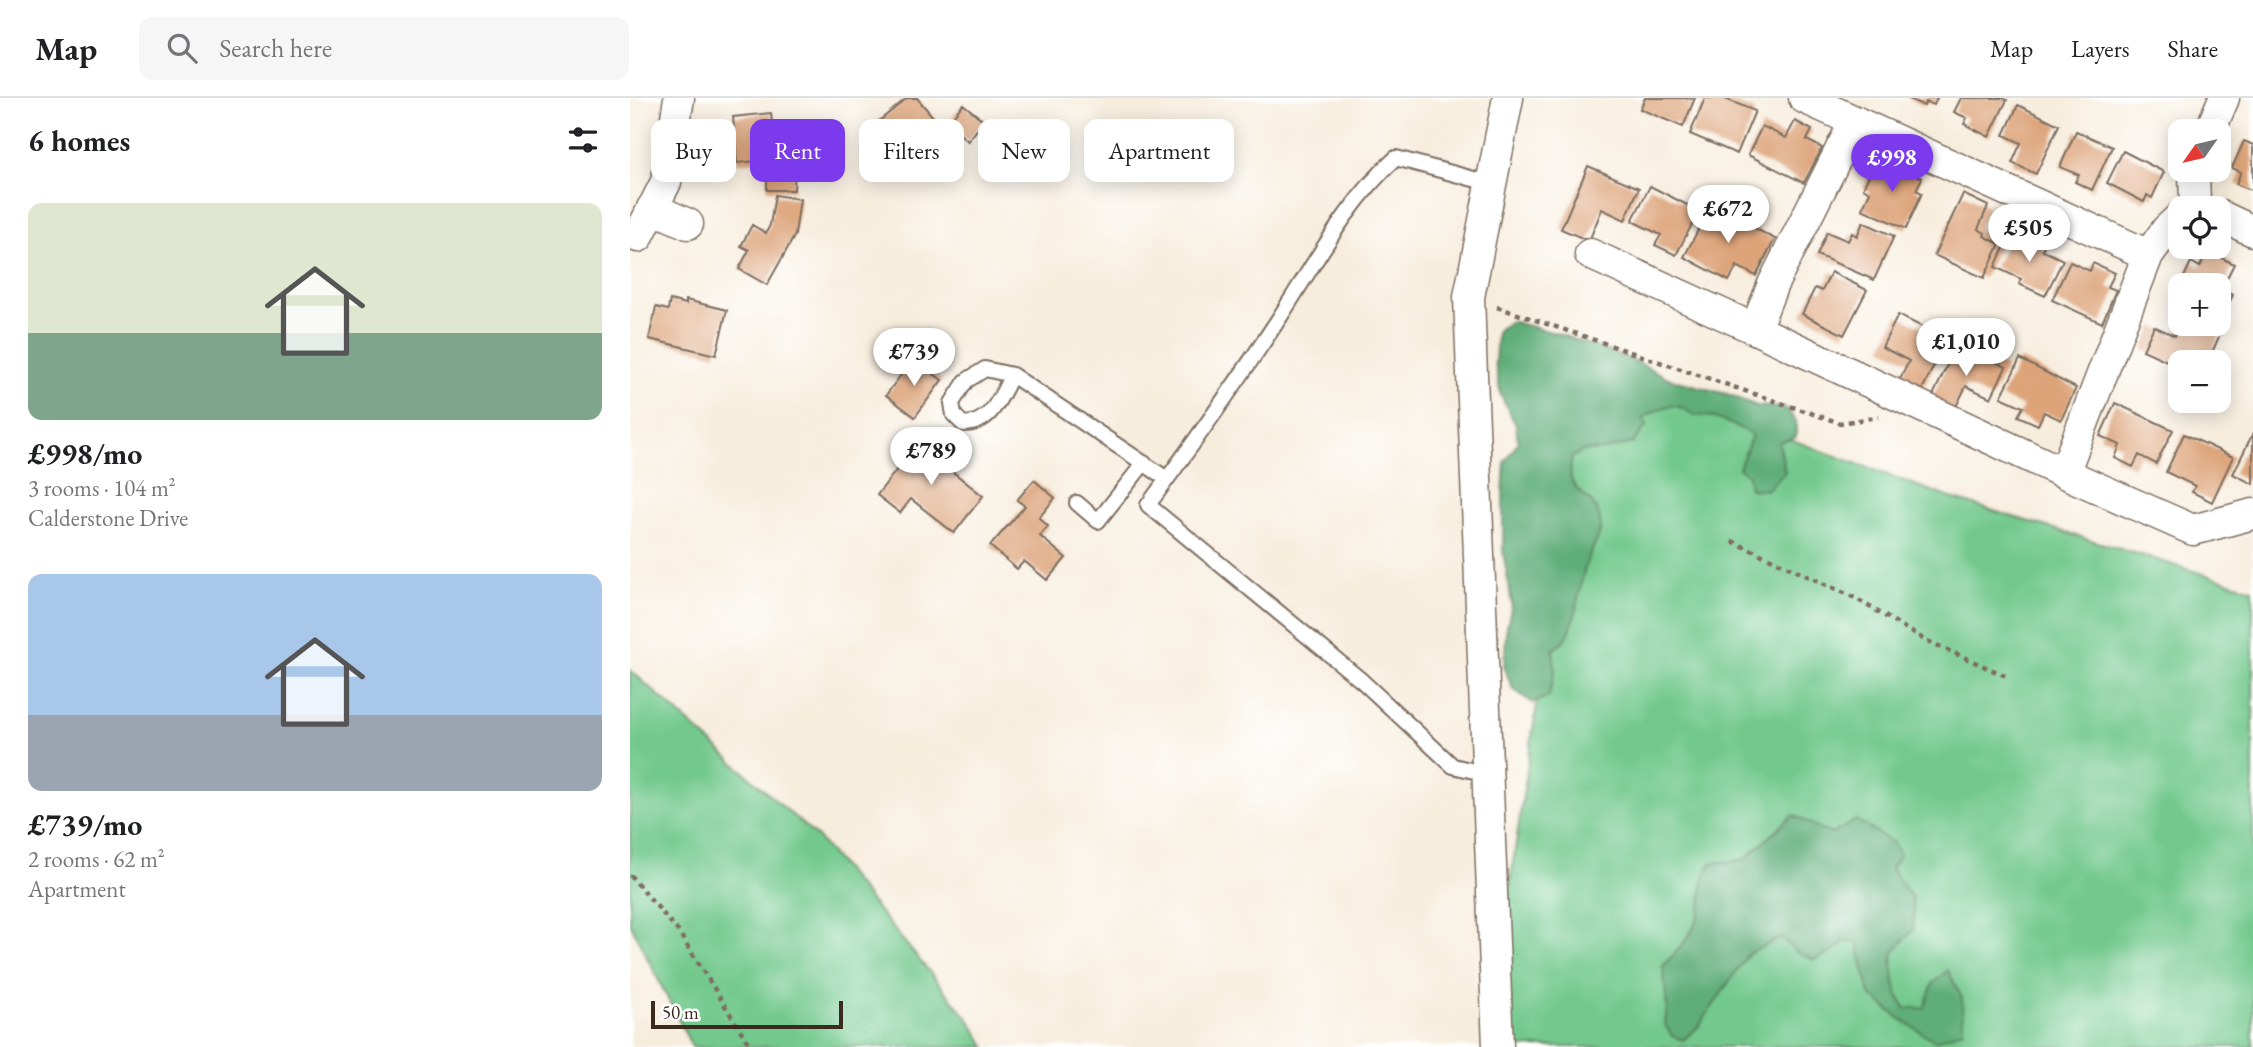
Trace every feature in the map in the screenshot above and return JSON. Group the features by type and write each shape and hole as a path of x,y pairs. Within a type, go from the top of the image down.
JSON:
{"street":[{"path":"638,237 666,182 679,98"},
{"path":"1498,1047 1469,297 1508,98"},
{"path":"1804,98 2148,255"},
{"path":"2215,119 2224,98"},
{"path":"1755,329 1773,285 1855,121"},
{"path":"652,208 688,224"},
{"path":"2231,223 2253,231"},
{"path":"2064,472 2148,255 2168,228"},
{"path":"1590,254 2193,530 2253,514"}],"lane":[{"path":"1487,774 1453,766 1362,681 1148,505 1234,387 1340,224 1375,177 1396,158 1492,184"},
{"path":"1012,375 989,415 976,424 963,424 954,415 951,403 966,382 985,369 1012,375 1167,479"},
{"path":"1077,503 1098,521 1144,463"}],"path":[{"path":"1469,297 1840,423 1880,417"},
{"path":"1732,541 1855,598 1923,639 2008,677"},
{"path":"630,875 678,931 751,1047"}],"green space":[{"path":"1510,321 1559,334 1635,361 1670,379 1727,394 1757,406 1786,408 1796,421 1796,437 1779,442 1785,472 1767,490 1750,489 1748,475 1739,468 1752,435 1723,421 1694,415 1677,406 1662,408 1643,418 1647,425 1633,443 1604,450 1583,451 1572,457 1571,480 1595,507 1599,516 1600,532 1585,566 1572,625 1566,639 1553,650 1555,670 1549,696 1533,703 1513,689 1504,668 1506,632 1512,604 1503,552 1505,462 1518,442 1516,425 1501,396 1495,363 1497,331"},
{"path":"1554,353 1948,497 2253,589 2253,1047 1512,1047 1506,910 1545,649"},
{"path":"630,670 818,838 971,1022 986,1047 692,1047 630,923"},
{"path":"1793,815 1832,834 1856,820 1892,842 1900,854 1891,869 1911,896 1914,912 1913,930 1894,951 1892,964 1897,993 1905,1008 1924,1008 1933,983 1948,970 1962,998 1963,1030 1935,1041 1870,995 1858,943 1845,941 1833,952 1814,960 1798,953 1781,938 1748,954 1699,1026 1683,1040 1672,1036 1665,1025 1667,1007 1663,966 1694,927 1700,911 1704,877 1711,863 1744,860"}],"building":[{"path":"907,98 917,98 935,119 882,119"},
{"path":"1645,98 1695,98 1683,127 1640,109"},
{"path":"1705,98 1723,98 1755,111 1737,154 1690,134"},
{"path":"1907,98 1937,98 1934,105 1926,102 1924,106"},
{"path":"1961,98 2007,100 1989,137 1964,124 1967,118 1954,112"},
{"path":"963,104 982,119 978,119 978,128 968,141 964,138 964,119 951,119"},
{"path":"2018,105 2059,125 2036,174 2012,163 2021,143 2004,135"},
{"path":"771,113 772,119 750,119 750,162 737,163 736,119 733,117"},
{"path":"1795,121 1812,130 1807,140 1822,148 1804,183 1748,155 1762,126 1786,138"},
{"path":"2076,131 2112,147 2092,190 2075,182 2079,175 2060,167"},
{"path":"2244,141 2253,145 2253,191 2236,184 2241,172 2232,168"},
{"path":"2123,151 2164,172 2152,198 2147,195 2144,202 2107,183"},
{"path":"1890,163 1922,178 1916,190 1922,193 1906,229 1862,209 1870,192 1863,188 1874,165 1887,170"},
{"path":"1588,166 1639,188 1625,220 1602,209 1589,241 1561,229"},
{"path":"767,182 794,182 794,190 767,190"},
{"path":"1650,186 1699,211 1676,255 1655,245 1661,235 1632,221"},
{"path":"1963,194 1988,206 1978,229 1985,233 1984,236 2000,244 1984,278 1934,255"},
{"path":"775,195 800,199 795,235 767,285 739,269 749,250 741,246 752,225 766,233"},
{"path":"1711,205 1775,239 1756,276 1737,266 1729,281 1684,257"},
{"path":"1863,222 1894,236 1874,280 1817,255 1827,232 1848,241 1852,233 1857,236"},
{"path":"2010,235 2027,243 2030,236 2045,243 2042,250 2063,260 2045,296 2019,284 2021,279 1995,267"},
{"path":"2204,259 2224,259 2234,264 2230,273 2186,273 2191,262 2200,267"},
{"path":"2070,262 2090,271 2093,263 2115,273 2108,287 2116,290 2102,323 2052,300"},
{"path":"1831,272 1867,290 1844,335 1802,314 1815,288 1822,291"},
{"path":"670,300 686,304 686,300 727,310 716,355 649,339 656,307 668,310"},
{"path":"1898,315 1947,339 1919,396 1897,385 1909,361 1882,347"},
{"path":"2154,326 2168,333 2168,336 2219,336 2213,350 2168,350 2168,361 2143,350"},
{"path":"1957,344 2006,367 1991,398 1966,386 1953,413 1930,402"},
{"path":"913,359 942,380 915,417 886,395"},
{"path":"2020,359 2076,388 2061,420 2044,412 2038,425 2018,416 2023,407 2001,397"},
{"path":"2115,403 2173,430 2156,464 2139,455 2133,467 2115,458 2120,445 2100,436"},
{"path":"2253,433 2253,484 2233,474"},
{"path":"2184,434 2233,457 2212,502 2192,492 2195,486 2166,472"},
{"path":"923,436 944,453 938,460 983,496 954,533 911,499 900,513 877,495"},
{"path":"1034,480 1055,498 1039,518 1048,526 1040,536 1066,558 1047,580 1024,561 1017,569 990,546 1025,506 1017,500"}]}
